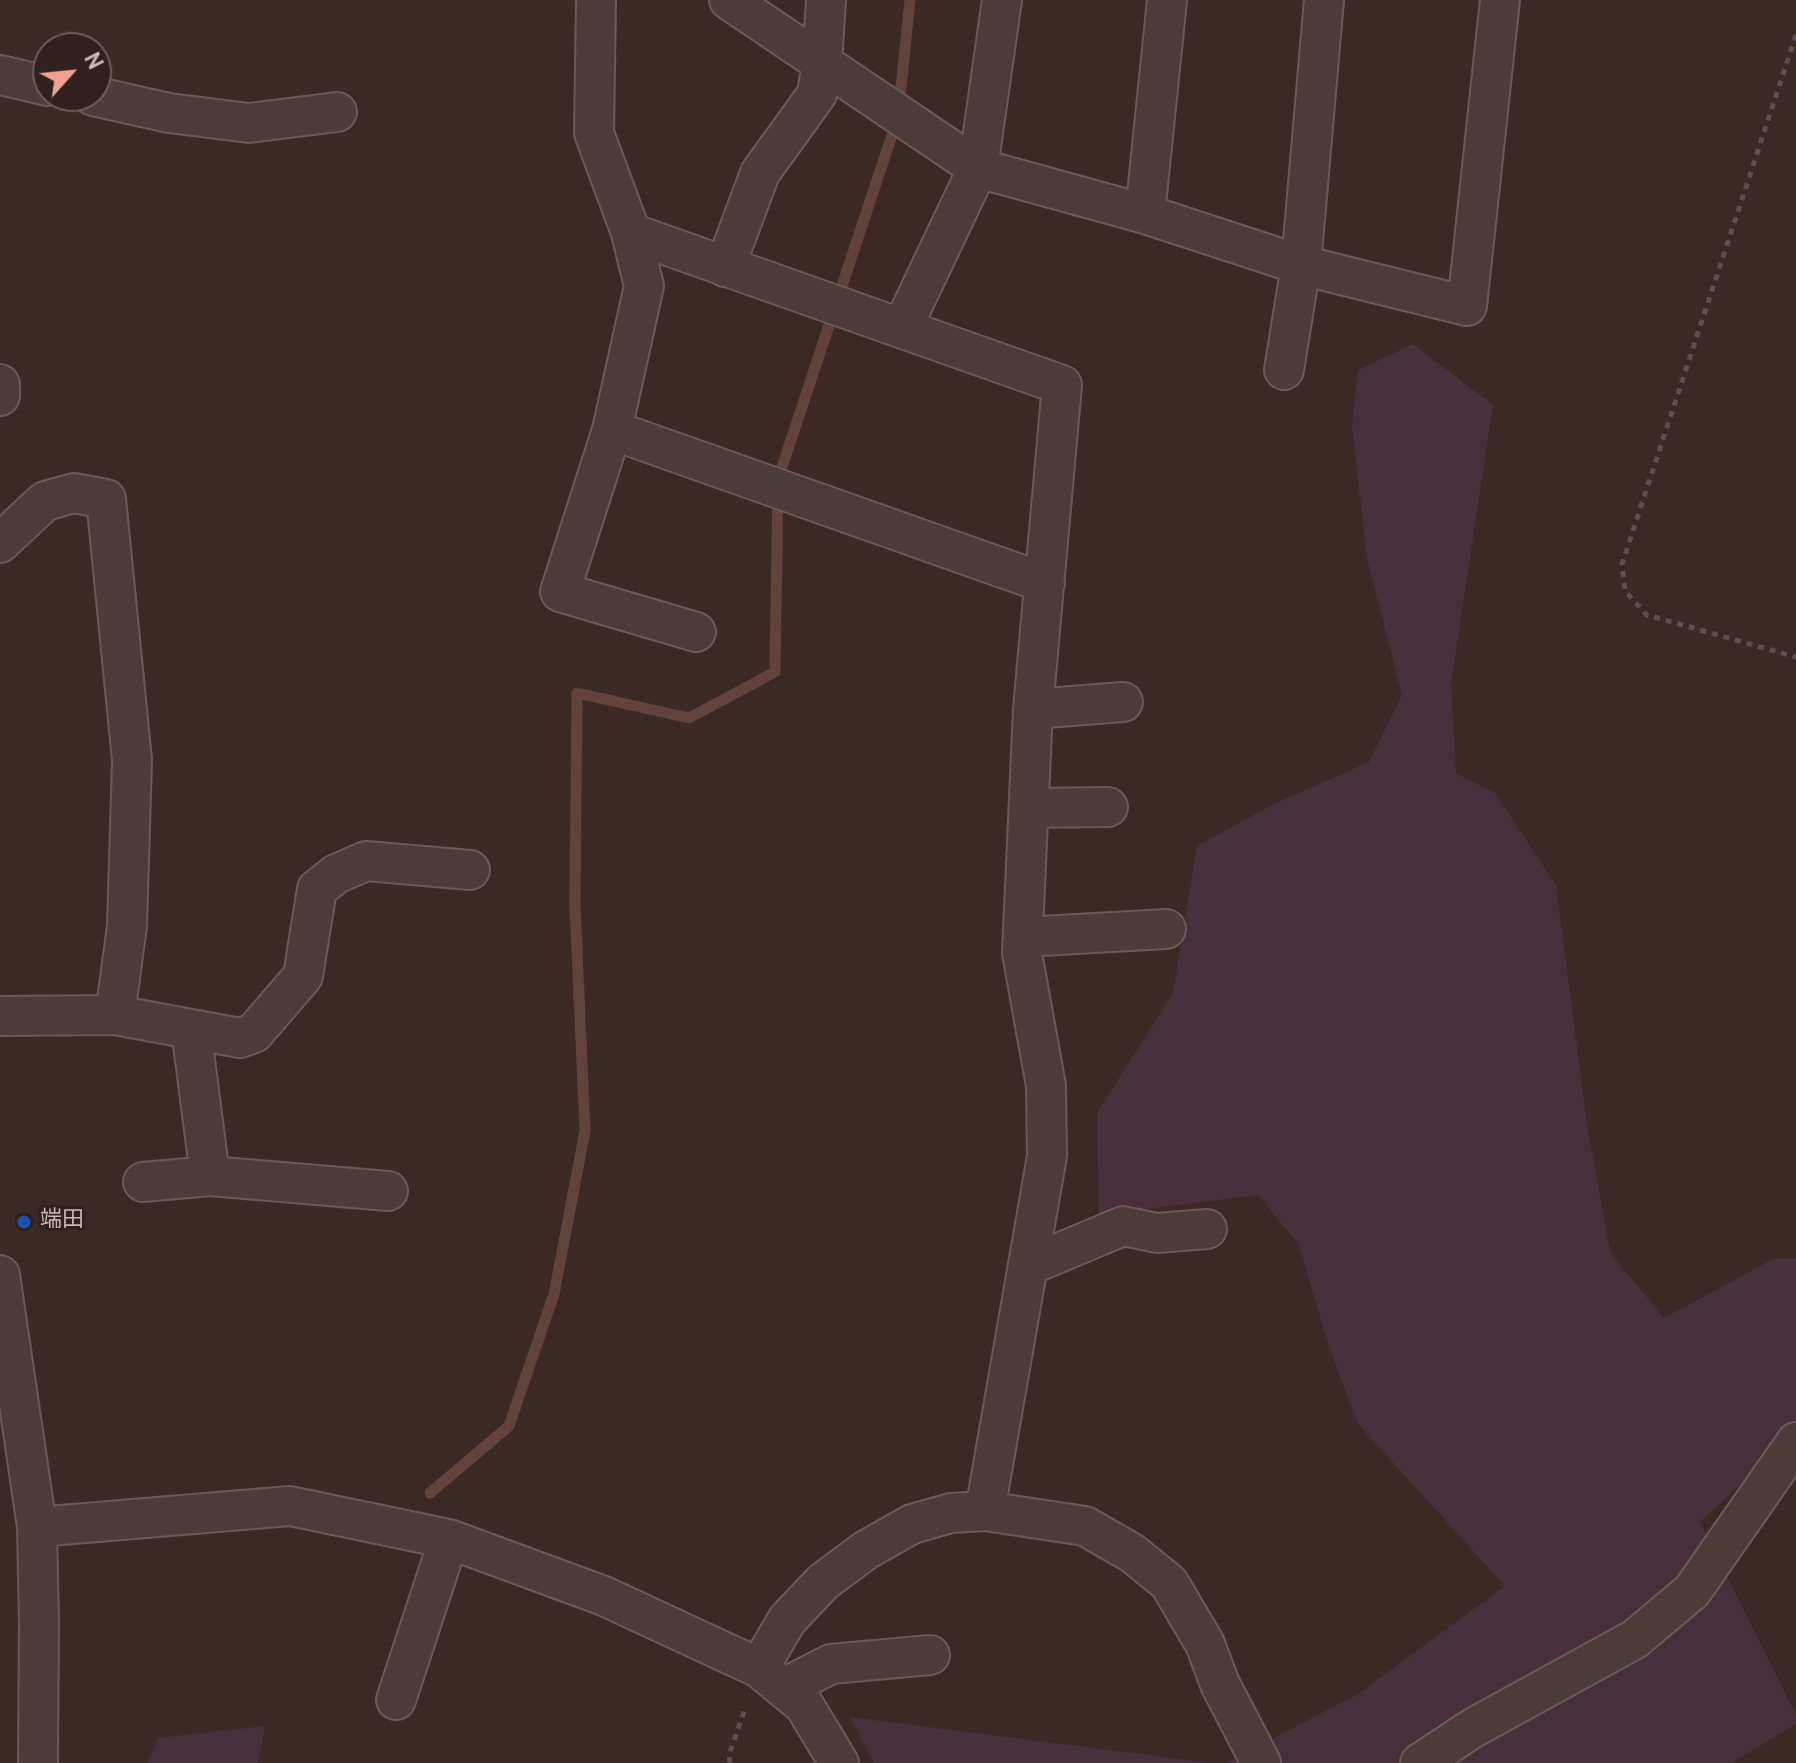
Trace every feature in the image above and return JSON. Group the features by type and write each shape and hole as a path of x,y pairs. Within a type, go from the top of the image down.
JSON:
{"street":[{"path":"596,0 594,133 631,233 644,286 612,430 560,592 696,632"},
{"path":"729,0 978,168 1145,214 1301,265 1467,306 1500,0"},
{"path":"725,267 760,173 817,94 826,0"},
{"path":"902,328 978,168 1002,0"},
{"path":"1145,214 1167,0"},
{"path":"1284,370 1301,265 1324,0"},
{"path":"0,75 32,82"},
{"path":"112,100 169,113 249,123 337,112"},
{"path":"631,233 1062,385 1033,709 1022,953 1046,1086 1047,1156 985,1511"},
{"path":"0,384 0,396"},
{"path":"612,430 1045,583"},
{"path":"0,543 45,501 74,493 106,499 132,760 127,926 115,1015"},
{"path":"1033,709 1123,702"},
{"path":"1029,808 1108,807"},
{"path":"0,1016 115,1015 240,1038 254,1033 303,976 317,889 336,874 366,861 470,870"},
{"path":"1023,937 1166,929"},
{"path":"191,1029 210,1176"},
{"path":"143,1182 210,1176 388,1191"},
{"path":"1028,1266 1123,1226 1157,1233 1207,1229"},
{"path":"0,1275 37,1527 38,1763"},
{"path":"1420,1763 1473,1728 1635,1639 1692,1591 1796,1442"},
{"path":"37,1527 290,1506 449,1539 604,1596 772,1677 804,1705 839,1763"},
{"path":"772,1677 787,1620 823,1582 866,1550 912,1524 951,1513 985,1511 1085,1526 1132,1553 1169,1583 1205,1644 1220,1684 1261,1763"},
{"path":"396,1700 449,1539"},
{"path":"772,1677 831,1664 930,1655"}],"path":[{"path":"1796,35 1622,564 1625,591 1647,615 1796,657"},
{"path":"730,1763 729,1755 772,1677"}],"shaded area":[{"path":"1413,344 1493,405 1451,684 1456,773 1495,793 1556,885 1588,1132 1611,1254 1664,1318 1773,1259 1796,1259 1796,1433 1700,1522 1796,1715 1796,1724 1732,1763 1226,1763 1358,1694 1505,1586 1358,1424 1329,1347 1299,1245 1258,1195 1099,1215 1097,1113 1173,993 1197,846 1276,803 1369,762 1402,695 1367,558 1352,426 1358,370"},
{"path":"850,1717 1210,1763 874,1763"},
{"path":"265,1726 258,1763 147,1763 158,1738"}],"waterway":[{"path":"430,1493 509,1426 554,1294 585,1131 575,905 577,693 689,718 775,672 778,479 898,117 910,0"}],"place":[{"name":"端田","path":"24,1222"}]}
